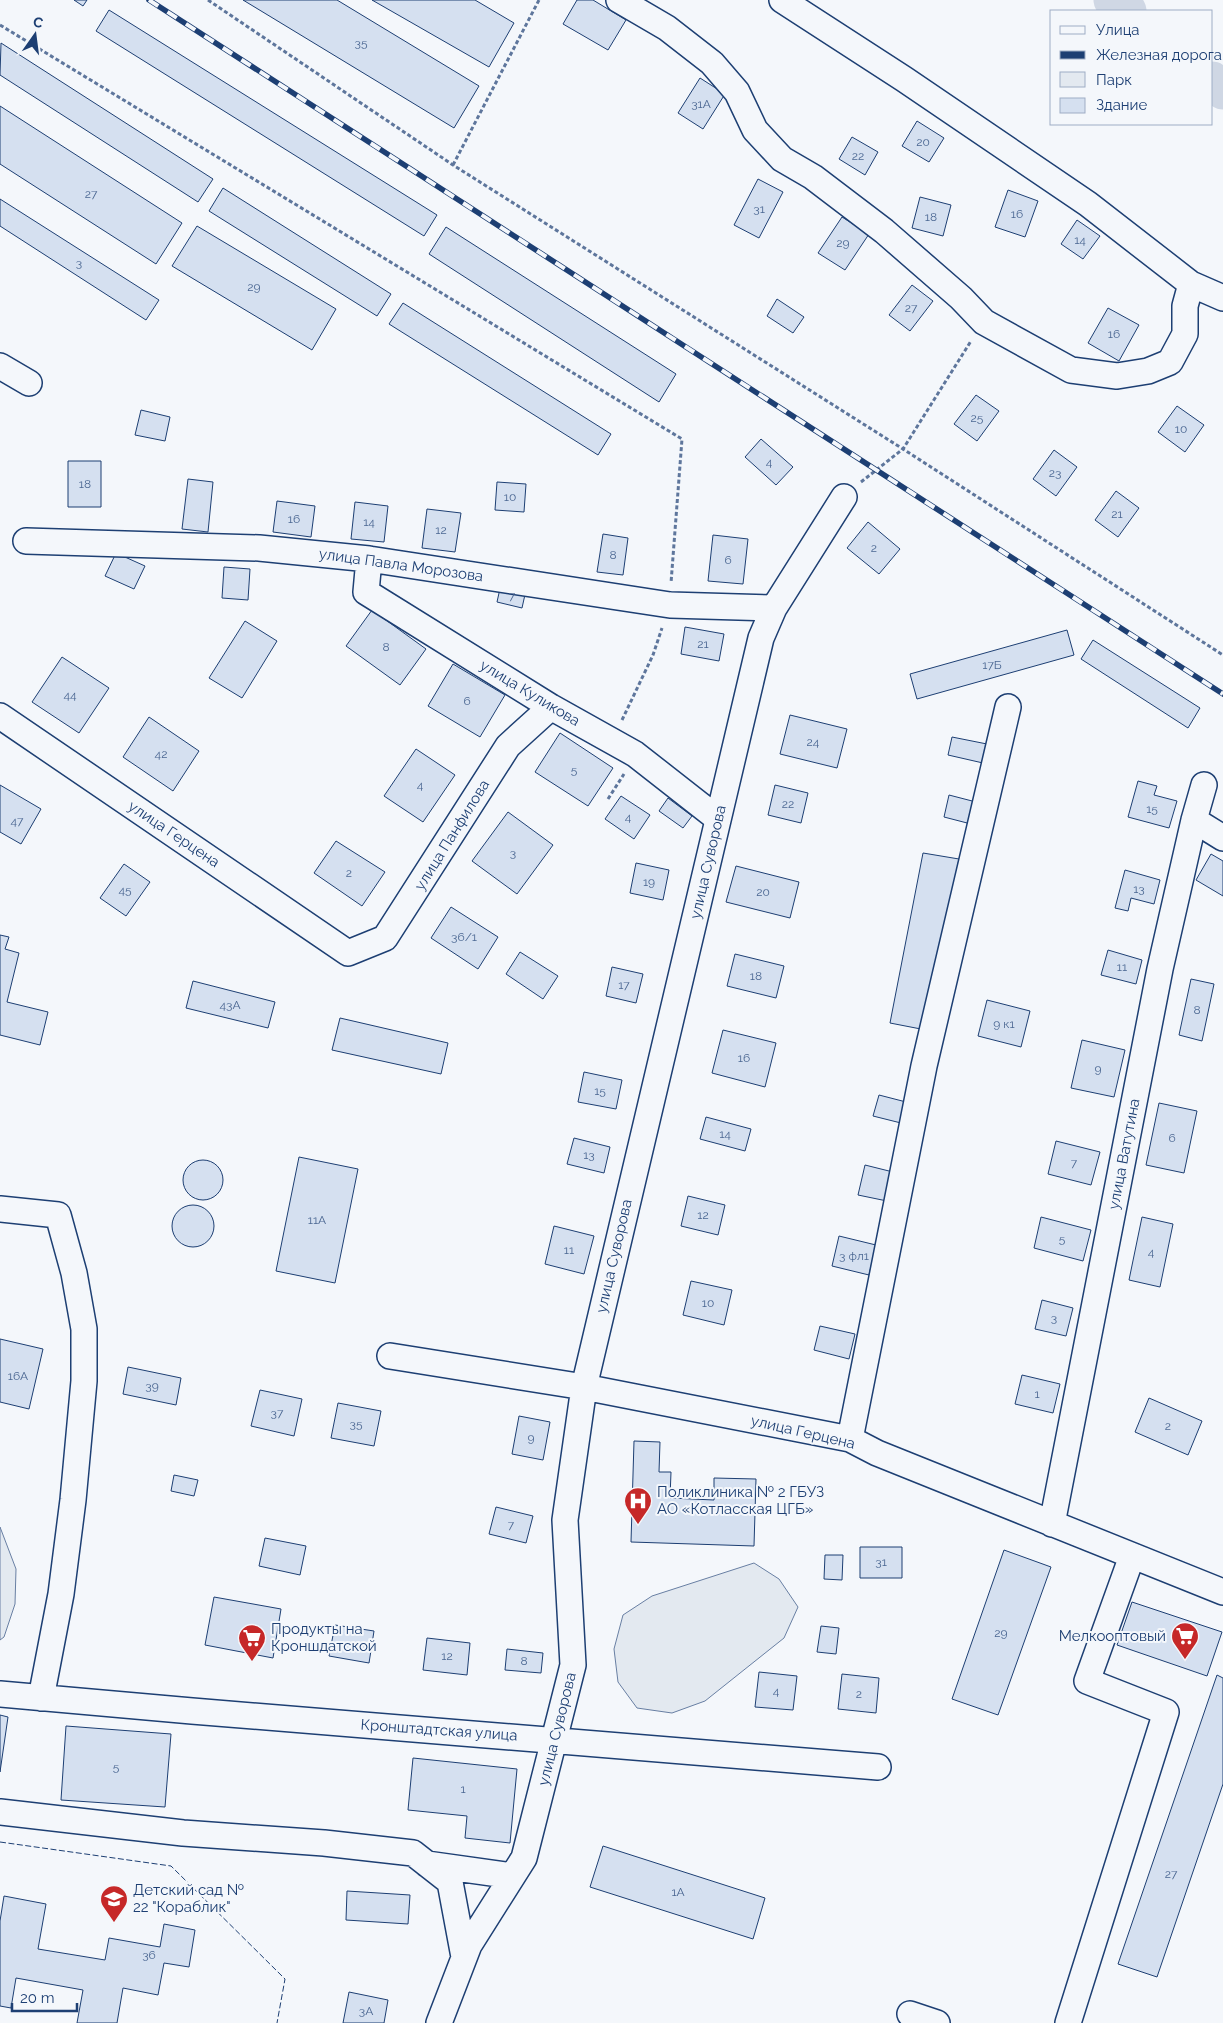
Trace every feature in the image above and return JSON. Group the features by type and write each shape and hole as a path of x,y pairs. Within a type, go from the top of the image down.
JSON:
{"street":[{"path":"619,0 667,28 712,63 737,92 755,130 782,159 813,177 884,231 961,298 984,322 1071,370 1117,376 1148,371 1170,362 1185,334 1185,306 1192,284"},
{"path":"782,0 904,79 1088,204 1192,284 1223,298"},
{"path":"0,366 29,383"},
{"name":"улица Суворова","path":"439,2023 469,1945 524,1858 573,1665 565,1520 584,1387 762,638 774,608 844,497"},
{"name":"улица Павла Морозова","path":"26,541 259,548 369,558 670,605 774,608"},
{"name":"улица Куликова","path":"369,558 366,592 551,707 635,754 718,819"},
{"name":"улица Панфилова","path":"348,953 386,938 508,746 551,707"},
{"path":"850,1439 924,1066 1008,707"},
{"name":"улица Герцена","path":"0,716 348,953"},
{"name":"улица Ватутина","path":"1052,1524 1160,969 1194,820 1204,785"},
{"path":"1194,820 1223,838"},
{"path":"0,1209 58,1215 74,1273 84,1329 84,1381 73,1500 61,1594 41,1698"},
{"name":"улица Герцена","path":"390,1356 584,1387 850,1439 876,1452 1223,1592"},
{"path":"1068,2023 1166,1712 1087,1681 1132,1556"},
{"name":"Кронштадтская улица","path":"0,1694 878,1767"},
{"path":"0,1812 183,1833 324,1843 413,1853 450,1882 464,1958"},
{"path":"427,1864 512,1876"},
{"path":"910,2014 936,2023"}],"path":[{"path":"208,0 453,165 903,449 1223,655"},
{"path":"453,165 539,0"},
{"path":"0,25 657,424"},
{"path":"844,497 874,470 903,449 984,322"}],"green space":[{"path":"0,1527 16,1569 15,1604 4,1637 0,1640"},
{"path":"754,1563 779,1579 798,1607 784,1638 705,1701 672,1713 637,1708 618,1682 614,1649 623,1615 652,1596"}],"building":[{"path":"74,0 87,0 83,6"},
{"path":"243,0 337,0 479,86 454,128"},
{"path":"372,0 475,0 514,23 489,67"},
{"path":"577,0 593,0 626,20 608,50 563,24"},
{"path":"109,10 437,215 424,236 96,31"},
{"path":"1,43 213,179 198,202 0,75"},
{"path":"700,78 725,94 703,129 678,113"},
{"path":"0,106 182,223 156,264 0,164"},
{"path":"917,121 944,138 929,162 902,146"},
{"path":"852,137 878,152 865,175 839,159"},
{"path":"758,179 783,192 759,238 734,225"},
{"path":"223,188 391,294 377,316 209,211"},
{"path":"1008,190 1038,201 1025,237 995,227"},
{"path":"920,197 951,205 943,236 912,228"},
{"path":"0,199 159,300 146,320 0,226"},
{"path":"842,217 869,234 845,270 818,253"},
{"path":"1077,220 1100,236 1083,259 1061,244"},
{"path":"197,226 336,309 312,350 172,266"},
{"path":"446,227 676,374 659,402 429,254"},
{"path":"912,285 933,301 910,331 889,315"},
{"path":"777,299 804,317 793,333 767,316"},
{"path":"403,303 611,434 598,455 389,324"},
{"path":"1108,308 1139,325 1119,361 1088,343"},
{"path":"976,395 999,411 977,441 954,424"},
{"path":"1177,406 1204,425 1185,452 1158,432"},
{"path":"141,410 170,417 165,441 135,435"},
{"path":"761,439 793,467 776,485 745,457"},
{"path":"1054,450 1077,467 1056,496 1033,479"},
{"path":"68,461 101,461 101,507 68,507"},
{"path":"188,479 213,482 208,532 182,529"},
{"path":"497,482 526,484 524,512 495,510"},
{"path":"1116,491 1139,508 1118,537 1095,520"},
{"path":"277,501 315,506 311,537 273,532"},
{"path":"355,502 388,506 384,542 351,539"},
{"path":"427,509 461,513 455,552 422,548"},
{"path":"868,522 900,549 879,574 847,548"},
{"path":"603,534 628,538 623,575 597,572"},
{"path":"713,535 748,539 743,584 708,581"},
{"path":"116,553 145,566 134,589 105,576"},
{"path":"224,567 250,569 248,600 222,598"},
{"path":"501,584 526,590 522,608 497,602"},
{"path":"372,610 426,649 400,685 346,646"},
{"path":"245,621 277,641 242,698 209,678"},
{"path":"685,627 724,634 719,661 681,654"},
{"path":"1067,630 1074,655 917,699 910,674"},
{"path":"1093,640 1200,708 1188,728 1081,659"},
{"path":"62,657 109,688 79,733 32,702"},
{"path":"453,664 505,695 480,737 428,706"},
{"path":"790,715 847,729 837,768 780,754"},
{"path":"149,717 199,751 173,791 123,757"},
{"path":"560,733 613,768 588,806 535,772"},
{"path":"952,737 987,744 983,763 948,755"},
{"path":"416,749 455,775 423,822 384,796"},
{"path":"1138,781 1157,786 1154,795 1177,801 1169,828 1128,817"},
{"path":"0,785 41,809 21,844 0,832"},
{"path":"775,785 808,793 801,823 768,815"},
{"path":"949,795 976,802 971,824 944,817"},
{"path":"621,796 650,815 634,839 605,819"},
{"path":"668,798 692,816 683,828 659,811"},
{"path":"508,812 553,845 517,894 472,861"},
{"path":"336,841 385,872 362,906 314,873"},
{"path":"923,853 959,859 926,1030 890,1023"},
{"path":"1211,854 1223,861 1223,896 1196,880"},
{"path":"636,863 669,870 663,900 630,893"},
{"path":"124,864 150,882 126,916 100,898"},
{"path":"736,866 799,882 790,918 726,902"},
{"path":"1125,870 1160,880 1154,904 1131,898 1128,911 1115,908"},
{"path":"451,907 498,937 478,969 431,938"},
{"path":"0,935 9,937 5,949 19,953 7,1002 48,1012 40,1045 0,1035"},
{"path":"1108,950 1142,960 1136,984 1101,975"},
{"path":"520,952 558,976 543,999 506,974"},
{"path":"735,954 784,966 776,998 727,986"},
{"path":"612,967 643,974 636,1003 606,996"},
{"path":"1191,979 1214,984 1202,1041 1179,1035"},
{"path":"193,981 275,1002 268,1028 186,1008"},
{"path":"987,1000 1030,1011 1021,1047 978,1036"},
{"path":"340,1018 448,1043 441,1074 332,1050"},
{"path":"723,1030 776,1043 765,1087 712,1073"},
{"path":"1082,1040 1125,1050 1114,1097 1071,1088"},
{"path":"584,1072 622,1080 616,1109 578,1102"},
{"path":"879,1095 910,1103 905,1124 873,1116"},
{"path":"1159,1103 1197,1111 1184,1173 1146,1165"},
{"path":"706,1117 751,1129 745,1151 700,1139"},
{"path":"574,1138 610,1147 604,1173 567,1164"},
{"path":"1056,1141 1100,1152 1091,1185 1048,1174"},
{"path":"299,1157 358,1169 335,1283 276,1271"},
{"path":"207,1160 214,1163 220,1169 223,1180 222,1188 214,1197 207,1200 199,1200 192,1197 184,1188 183,1176 186,1169 195,1161"},
{"path":"865,1165 893,1172 887,1201 858,1195"},
{"path":"688,1196 725,1205 718,1235 681,1226"},
{"path":"197,1205 205,1208 211,1214 214,1226 211,1238 205,1244 189,1247 181,1244 175,1238 172,1222 175,1214 181,1208"},
{"path":"1041,1217 1091,1230 1083,1261 1034,1248"},
{"path":"1142,1217 1173,1224 1160,1287 1129,1280"},
{"path":"554,1226 594,1236 584,1274 545,1264"},
{"path":"839,1236 876,1245 869,1275 832,1266"},
{"path":"691,1281 732,1290 724,1325 683,1315"},
{"path":"1042,1300 1073,1308 1066,1336 1035,1329"},
{"path":"820,1326 855,1334 849,1359 814,1350"},
{"path":"0,1339 43,1349 29,1409 0,1402"},
{"path":"128,1367 181,1378 176,1405 123,1394"},
{"path":"1022,1375 1060,1384 1053,1413 1015,1404"},
{"path":"260,1390 302,1399 294,1436 251,1426"},
{"path":"1149,1398 1202,1421 1188,1455 1135,1432"},
{"path":"338,1403 381,1411 374,1446 331,1438"},
{"path":"519,1416 550,1422 543,1460 512,1454"},
{"path":"634,1441 660,1442 659,1472 671,1472 670,1498 714,1500 714,1478 756,1479 754,1546 631,1542"},
{"path":"174,1475 198,1480 194,1496 171,1491"},
{"path":"496,1507 533,1516 526,1543 489,1534"},
{"path":"265,1538 306,1546 300,1575 259,1566"},
{"path":"860,1547 902,1547 902,1578 860,1578"},
{"path":"1004,1550 1051,1567 998,1715 952,1699"},
{"path":"825,1555 843,1555 842,1580 824,1579"},
{"path":"214,1597 281,1609 273,1658 205,1645"},
{"path":"1132,1602 1222,1632 1207,1676 1117,1645"},
{"path":"335,1625 374,1631 369,1663 329,1656"},
{"path":"821,1626 839,1628 836,1654 817,1652"},
{"path":"427,1638 470,1643 467,1675 423,1670"},
{"path":"507,1649 543,1653 541,1673 505,1670"},
{"path":"759,1672 797,1676 793,1710 755,1707"},
{"path":"842,1674 879,1678 876,1713 838,1709"},
{"path":"1217,1675 1223,1678 1223,1784 1157,1977 1118,1964"},
{"path":"0,1715 8,1717 0,1772"},
{"path":"66,1726 171,1734 165,1807 61,1800"},
{"path":"413,1758 517,1769 510,1843 465,1838 467,1816 408,1810"},
{"path":"603,1846 765,1898 753,1939 590,1887"},
{"path":"347,1891 410,1895 408,1924 346,1920"},
{"path":"4,1896 46,1904 38,1949 105,1960 109,1938 160,1947 164,1924 195,1930 189,1967 164,1963 158,1995 123,1988 117,2023 77,2023 83,1990 16,1978 11,2008 0,2006 0,1921"},
{"path":"349,1992 388,2000 384,2023 343,2023"}],"waterway":[{"path":"1113,0 1126,10"},
{"path":"1213,82 1223,90"}],"railway":[{"path":"149,0 1223,694"}],"fence":[{"path":"0,1842 171,1866 285,1979 277,2023"}],"place":[{"name":"Поликлиника № 2 ГБУЗ АО «Котласская ЦГБ»","path":"638,1525"},
{"name":"Мелкооптовый","path":"1185,1660"},
{"name":"Продукты на Кроншдатской","path":"252,1662"},
{"name":"Детский сад № 22 \"Кораблик\"","path":"114,1923"}]}
